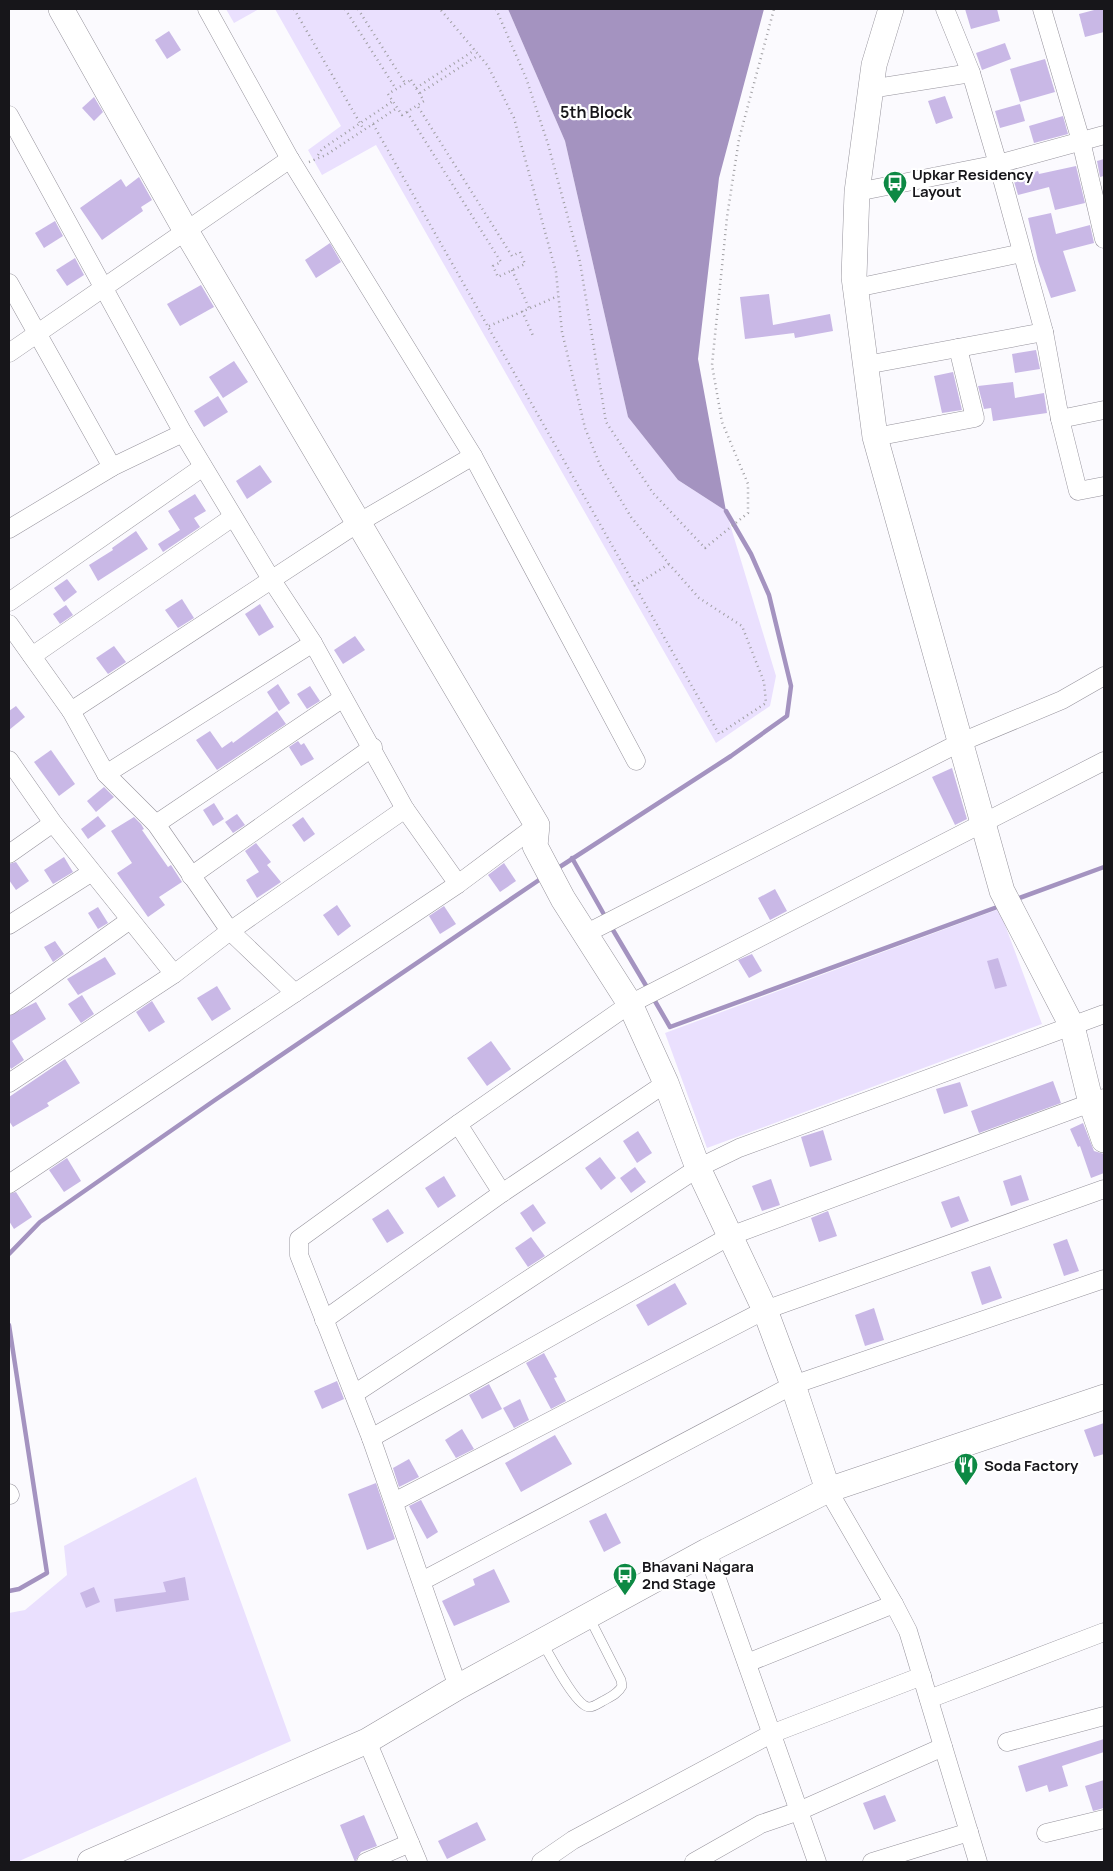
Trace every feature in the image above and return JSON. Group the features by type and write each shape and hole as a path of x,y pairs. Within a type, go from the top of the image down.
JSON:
{"street":[{"path":"61,9 186,231 537,824 535,846 562,899 630,1004 666,1083 698,1168 765,1310 793,1385 828,1490 908,1631 978,1862"},
{"path":"207,9 290,159 473,456 636,761"},
{"path":"891,9 874,65 857,192 856,288 875,437 959,743 1002,891 1072,1026 1098,1100 1104,1140"},
{"path":"945,9 971,73 998,164 1044,332 1060,419 1078,491 1104,486"},
{"path":"1042,9 1081,141 1104,239"},
{"path":"870,89 971,73"},
{"path":"9,115 183,434 271,579 313,643 405,809 458,884"},
{"path":"857,192 998,164 1104,135"},
{"path":"9,353 290,159"},
{"path":"856,288 1022,253"},
{"path":"9,283 112,467"},
{"path":"866,365 1044,332"},
{"path":"875,437 975,418 958,348"},
{"path":"1060,419 1104,410"},
{"path":"9,529 112,467 183,434"},
{"path":"71,711 358,523 473,456"},
{"path":"9,602 203,467"},
{"path":"32,656 234,517"},
{"path":"9,624 71,711 106,774 156,824 230,931 295,993"},
{"path":"106,774 313,643"},
{"path":"586,934 959,743 1062,700 1104,676"},
{"path":"156,824 343,698"},
{"path":"191,876 372,747"},
{"path":"9,761 53,823 174,974"},
{"path":"458,1687 371,1438 299,1255 299,1239 458,1124 630,1004 982,822 1010,811 1104,761"},
{"path":"9,1083 174,974 230,931 405,809"},
{"path":"9,854 53,823"},
{"path":"9,1184 458,884 537,824"},
{"path":"9,925 92,872"},
{"path":"9,1006 130,920"},
{"path":"354,1394 698,1168 739,1148 1104,1014"},
{"path":"324,1320 502,1193 666,1083"},
{"path":"371,1438 730,1236 1098,1100"},
{"path":"458,1124 502,1193"},
{"path":"394,1502 765,1310 1104,1189"},
{"path":"422,1580 793,1385 1104,1279"},
{"path":"90,1862 367,1741 541,1641 707,1551 828,1490 1104,1396"},
{"path":"707,1551 817,1862"},
{"path":"747,1664 894,1604"},
{"path":"928,1699 1104,1632"},
{"path":"541,1862 573,1840 771,1734 922,1676"},
{"path":"1007,1742 1104,1716"},
{"path":"367,1741 418,1862"},
{"path":"694,1862 761,1824 799,1811 943,1748"},
{"path":"1046,1832 1104,1819"},
{"path":"872,1862 969,1832"},
{"path":"366,1862 410,1843"}],"lane":[{"path":"541,1641 577,1699 588,1707 594,1706 619,1691 622,1686 621,1680 588,1616"}],"path":[{"path":"294,9 364,130"},
{"path":"345,9 396,89"},
{"path":"358,9 405,83"},
{"path":"373,124 719,734 766,703 764,682 742,626 699,598 669,564 631,517 600,465 585,428 579,404 562,332 556,272 514,118 488,66 440,9"},
{"path":"496,9 526,78 539,116 580,262 606,422 653,494 705,548 748,513 748,484 722,422 712,365 727,217 739,139 774,9"},
{"path":"416,88 476,50"},
{"path":"420,93 479,55"},
{"path":"410,80 424,101 402,115 388,94 405,83 410,80"},
{"path":"393,101 322,149 317,157 326,155 397,108"},
{"path":"407,112 501,262 493,266 498,277 525,264 520,252 512,256 417,105"},
{"path":"512,270 530,308"},
{"path":"489,326 558,296"},
{"path":"522,311 534,338"},
{"path":"634,586 669,564"}],"shaded area":[{"path":"226,9 259,9 234,23"},
{"path":"275,9 508,9 565,141 628,417 678,480 726,511 776,676 770,706 716,743 376,145 322,175 308,150 341,126"},
{"path":"508,9 764,9 719,178 698,359 726,511 678,480 628,417 565,141"},
{"path":"999,909 1042,1024 707,1148 665,1033"},
{"path":"196,1477 291,1741 17,1862 9,1862 9,1613 25,1610 67,1575 64,1546"}],"building":[{"path":"965,9 997,9 1000,21 971,29"},
{"path":"1104,9 1104,32 1085,37 1079,14"},
{"path":"169,31 181,50 167,59 155,40"},
{"path":"1005,43 1011,59 982,70 976,53"},
{"path":"1045,59 1055,92 1020,102 1010,69"},
{"path":"945,96 953,118 936,124 928,101"},
{"path":"94,97 103,112 94,121 82,108"},
{"path":"1020,104 1025,121 1000,128 995,111"},
{"path":"1063,116 1068,134 1034,143 1029,126"},
{"path":"1104,159 1104,176 1100,177 1097,161"},
{"path":"1076,166 1085,203 1055,210 1049,187 1018,195 1013,178 1038,171 1039,174"},
{"path":"139,177 152,200 141,207 143,211 102,240 80,208 121,179 126,187"},
{"path":"1051,213 1056,234 1090,225 1094,243 1063,251 1076,291 1051,298 1038,261 1028,218"},
{"path":"55,221 63,236 44,248 35,233"},
{"path":"330,243 341,262 316,278 305,260"},
{"path":"75,258 84,275 67,286 56,270"},
{"path":"201,285 214,307 180,326 167,304"},
{"path":"769,294 773,325 830,314 833,331 795,338 794,333 745,339 740,297"},
{"path":"1036,350 1040,369 1015,373 1012,354"},
{"path":"234,361 248,382 223,398 209,377"},
{"path":"953,372 962,410 942,413 934,376"},
{"path":"1013,382 1015,398 1044,393 1047,413 993,421 991,408 984,409 978,386"},
{"path":"218,396 228,412 204,427 194,411"},
{"path":"260,465 272,482 247,499 236,481"},
{"path":"195,494 206,511 194,518 200,527 163,552 158,544 180,530 168,511"},
{"path":"136,531 148,549 98,581 89,565 113,550 112,548"},
{"path":"67,579 77,592 64,602 54,588"},
{"path":"182,599 194,618 178,628 165,610"},
{"path":"260,604 274,627 259,636 245,614"},
{"path":"66,605 73,615 60,624 53,614"},
{"path":"355,636 365,650 343,664 334,650"},
{"path":"114,646 126,662 108,674 96,658"},
{"path":"278,684 290,703 279,711 267,692"},
{"path":"310,686 320,701 307,709 297,694"},
{"path":"16,706 25,717 9,730 9,711"},
{"path":"277,711 286,724 217,770 196,740 210,731 222,748 232,741 233,743"},
{"path":"298,741 301,745 304,743 314,759 301,766 289,747"},
{"path":"51,750 75,784 59,796 34,762"},
{"path":"952,768 967,819 955,825 932,777"},
{"path":"104,787 114,797 96,812 87,801"},
{"path":"214,803 224,819 213,826 203,810"},
{"path":"237,814 245,825 233,833 225,822"},
{"path":"98,816 106,826 88,839 81,829"},
{"path":"134,817 141,824 144,829 142,830 168,867 171,865 182,882 159,897 165,905 148,917 117,873 132,863 111,831"},
{"path":"303,817 315,834 304,842 292,825"},
{"path":"256,843 271,862 267,865 281,882 257,898 246,880 259,872 245,851"},
{"path":"64,857 73,872 53,884 44,870"},
{"path":"16,862 29,881 16,890 9,880 9,864"},
{"path":"504,863 516,881 500,892 488,875"},
{"path":"775,889 787,911 770,920 758,898"},
{"path":"337,905 351,926 338,936 323,915"},
{"path":"444,906 456,924 440,934 429,916"},
{"path":"98,907 108,923 98,929 88,913"},
{"path":"55,941 64,954 53,962 44,947"},
{"path":"752,954 762,971 749,978 738,960"},
{"path":"105,957 116,974 78,995 67,979"},
{"path":"998,958 1007,986 995,989 987,961"},
{"path":"217,986 231,1009 212,1021 197,998"},
{"path":"82,995 94,1014 81,1023 68,1004"},
{"path":"152,1001 165,1022 149,1032 136,1012"},
{"path":"36,1002 46,1019 12,1041 24,1060 11,1069 9,1065 9,1016"},
{"path":"491,1041 511,1069 487,1086 467,1058"},
{"path":"65,1059 80,1083 47,1103 49,1106 13,1127 9,1121 9,1097"},
{"path":"1053,1081 1061,1103 979,1133 971,1111"},
{"path":"960,1082 968,1106 944,1114 936,1089"},
{"path":"1083,1123 1094,1151 1104,1154 1104,1173 1091,1178 1080,1146 1078,1147 1070,1129"},
{"path":"823,1130 832,1160 810,1167 801,1137"},
{"path":"638,1131 652,1153 637,1163 623,1141"},
{"path":"600,1157 616,1178 601,1190 585,1168"},
{"path":"67,1158 81,1181 64,1192 49,1170"},
{"path":"635,1167 646,1182 631,1193 620,1178"},
{"path":"1021,1175 1029,1200 1011,1206 1003,1181"},
{"path":"444,1176 456,1196 438,1208 425,1188"},
{"path":"771,1179 780,1205 762,1211 752,1186"},
{"path":"16,1192 32,1217 14,1229 9,1221 9,1194"},
{"path":"959,1196 969,1221 951,1228 941,1202"},
{"path":"533,1204 546,1223 533,1232 520,1213"},
{"path":"388,1209 404,1233 387,1243 372,1219"},
{"path":"828,1211 837,1236 819,1242 811,1218"},
{"path":"531,1237 545,1256 528,1267 515,1248"},
{"path":"1067,1239 1079,1271 1064,1276 1053,1244"},
{"path":"990,1266 1002,1298 982,1305 971,1272"},
{"path":"675,1283 687,1304 648,1326 636,1305"},
{"path":"874,1308 884,1340 865,1346 855,1315"},
{"path":"544,1353 557,1377 554,1378 566,1401 551,1409 526,1363"},
{"path":"337,1381 344,1399 322,1409 314,1391"},
{"path":"489,1384 502,1409 482,1419 469,1395"},
{"path":"520,1399 529,1420 514,1428 503,1408"},
{"path":"1104,1423 1104,1454 1094,1457 1084,1430"},
{"path":"462,1429 474,1449 456,1458 445,1440"},
{"path":"555,1435 572,1464 521,1492 505,1463"},
{"path":"409,1459 419,1477 399,1487 393,1468"},
{"path":"376,1483 395,1539 367,1550 348,1494"},
{"path":"421,1500 438,1532 427,1539 409,1506"},
{"path":"606,1513 621,1543 604,1552 589,1521"},
{"path":"494,1569 510,1602 454,1626 442,1601 475,1585 473,1579"},
{"path":"185,1577 189,1600 116,1612 114,1599 166,1592 163,1582"},
{"path":"94,1587 100,1602 86,1608 80,1593"},
{"path":"1104,1739 1104,1752 1062,1766 1068,1786 1049,1792 1047,1785 1026,1792 1018,1766"},
{"path":"1104,1780 1104,1808 1093,1811 1085,1786"},
{"path":"885,1795 896,1821 874,1830 863,1803"},
{"path":"364,1815 377,1846 361,1852 355,1862 340,1825"},
{"path":"477,1822 486,1840 447,1859 438,1841"}],"waterway":[{"path":"555,870 731,756 787,716 791,686 769,595 751,554 726,511"},
{"path":"572,858 606,918"},
{"path":"1014,900 1104,867"},
{"path":"9,1254 40,1222 215,1100 542,878"},
{"path":"652,996 670,1027 1000,906"},
{"path":"610,925 648,989"},
{"path":"9,1325 47,1573 19,1589 9,1591"}],"place":[{"name":"Upkar Residency Layout","path":"895,204"},
{"name":"Soda Factory","path":"966,1486"},
{"name":"Bhavani Nagara 2nd Stage","path":"625,1596"}],"district":[{"name":"5th Block","path":"596,112"}]}
